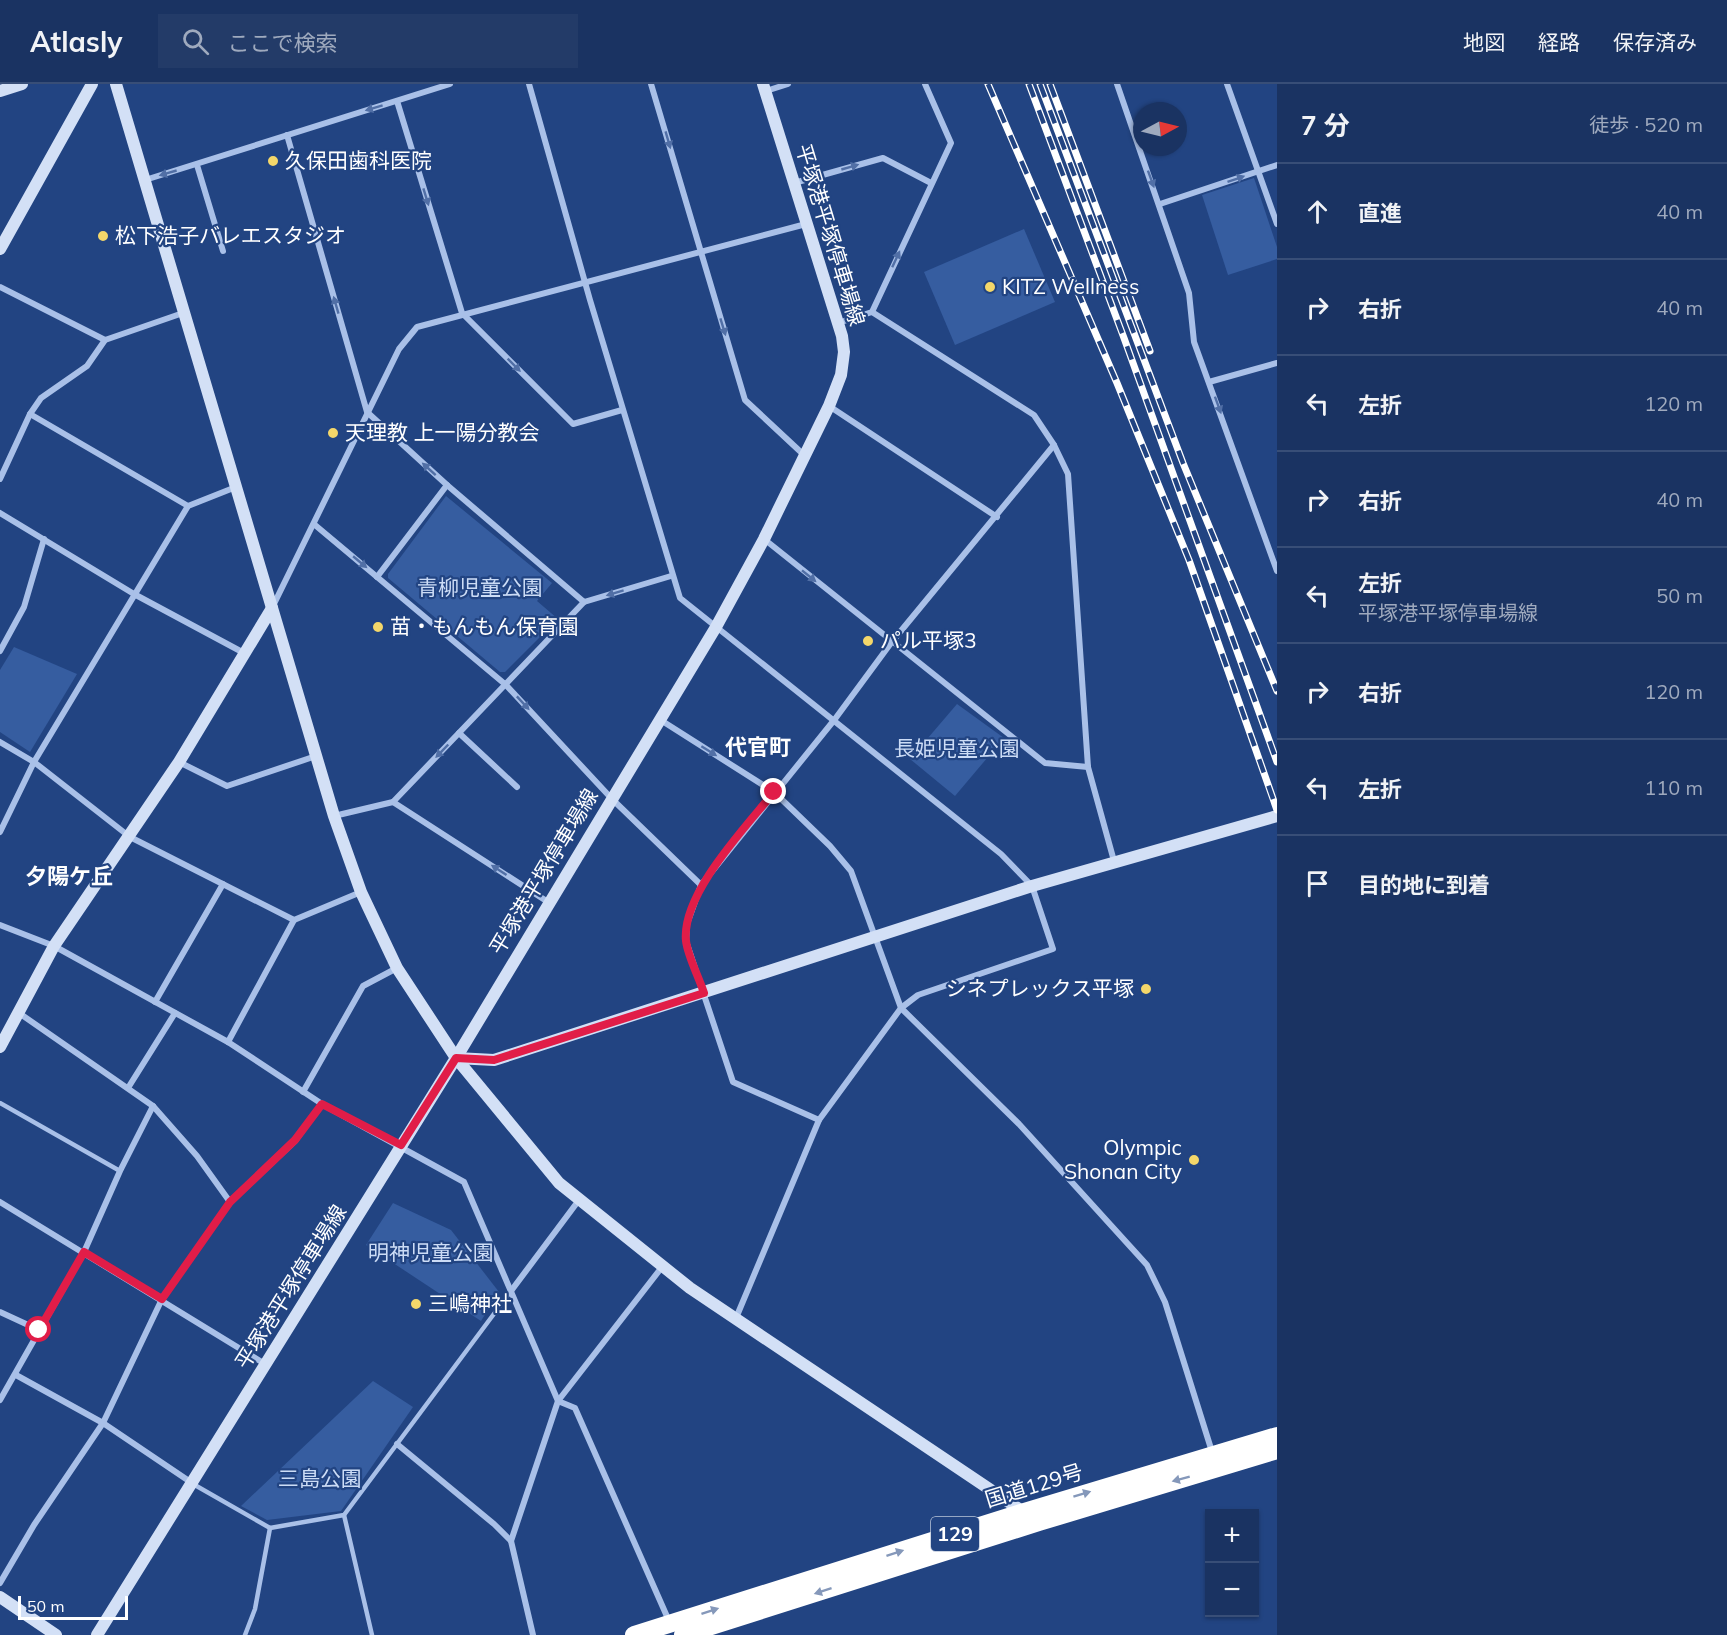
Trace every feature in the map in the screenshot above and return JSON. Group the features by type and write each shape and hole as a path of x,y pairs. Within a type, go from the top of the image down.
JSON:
{"highway":[{"name":"国道129号","path":"1215,1462 1277,1436"},
{"name":"国道129号","path":"634,1635 676,1629 1031,1517 1215,1462 1277,1450"}],"street":[{"path":"0,91 22,84"},
{"path":"0,249 92,84"},
{"path":"116,84 334,816 361,892 397,968 456,1058 559,1183 662,1267 1031,1517"},
{"path":"146,180 450,84"},
{"path":"529,84 584,282 671,576 680,598 835,719 1001,854 1032,886 1053,949 918,995 900,1008 819,1120 736,1318"},
{"path":"651,84 746,400 804,455"},
{"path":"764,88 788,84"},
{"path":"838,323 872,312 951,143 925,84"},
{"path":"1117,84 1189,293 1194,342 1277,571"},
{"path":"1227,84 1260,170 1277,224"},
{"name":"平塚港平塚停車場線","path":"97,1635 456,1058 548,902 716,627 764,539 829,406 841,375 844,352 838,323 764,88"},
{"path":"397,101 462,313 573,424 622,410"},
{"path":"287,135 367,412 447,485 584,602"},
{"path":"794,183 883,158 931,183"},
{"path":"197,165 224,252"},
{"path":"1160,204 1277,165"},
{"path":"0,1047 54,946 179,762 272,608 315,525 367,412 407,337 417,327 462,313 806,224"},
{"path":"0,287 105,340"},
{"path":"872,312 1034,415 1054,445 1068,474 1089,767 1114,861"},
{"path":"0,479 30,414 41,398 87,366 105,340 183,313"},
{"path":"1209,382 1277,363"},
{"path":"829,406 998,517"},
{"path":"30,414 188,506"},
{"path":"819,1120 733,1082 686,941 687,924 700,885 835,719 891,643 998,517 1054,445"},
{"path":"377,577 447,485"},
{"path":"0,832 34,762 188,506 236,487"},
{"path":"0,513 134,594 244,653"},
{"path":"315,525 506,685 612,799 700,885"},
{"path":"0,651 24,607 44,539"},
{"path":"764,539 891,643 1045,764 1089,767"},
{"path":"334,816 393,802 584,602 671,576"},
{"path":"659,720 774,792 830,846 850,870 900,1008 1019,1124 1147,1265 1165,1302 1215,1462"},
{"path":"459,733 517,787"},
{"path":"0,742 34,762 130,837 294,920"},
{"path":"179,762 228,786 316,756"},
{"path":"393,802 548,902"},
{"path":"456,1058 494,1060 1032,886 1277,816"},
{"path":"155,1002 223,884"},
{"path":"228,1042 294,920 361,892"},
{"path":"0,925 54,946 228,1042 322,1104 401,1145 464,1182 558,1401 575,1408 676,1629"},
{"path":"303,1092 363,986 397,968"},
{"path":"19,1013 153,1106 196,1156 230,1202"},
{"path":"128,1088 175,1013"},
{"path":"0,1583 34,1525 103,1423 162,1299 230,1202 295,1140 322,1104"},
{"path":"0,1400 84,1252 120,1170 153,1106"},
{"path":"511,1291 579,1200"},
{"path":"0,1202 266,1364"},
{"path":"533,1635 511,1541 558,1401 662,1267"},
{"path":"0,1312 39,1330"},
{"path":"16,1375 103,1423 192,1483"},
{"path":"398,1444 494,1524 511,1541"},
{"path":"0,1598 56,1635"}],"lane":[{"path":"0,1103 120,1170"},
{"path":"192,1483 270,1528 344,1515 511,1291"},
{"path":"344,1515 372,1635"},
{"path":"245,1635 255,1609 270,1528"}],"green space":[{"path":"1254,178 1277,247 1277,259 1228,275 1202,195"},
{"name":"KITZ Wellness","path":"1024,229 1055,302 955,345 924,272"},
{"name":"青柳児童公園","path":"446,496 552,583 537,601 558,619 505,672 500,672 388,578 388,574"},
{"path":"14,647 77,674 30,752 0,732 0,670"},
{"name":"長姫児童公園","path":"957,704 1004,738 955,796 910,759"},
{"name":"明神児童公園","path":"393,1203 451,1230 499,1292 481,1321 366,1245"},
{"name":"三島公園","path":"373,1381 413,1407 341,1511 267,1520 241,1506"}],"railway":[{"path":"988,84 1117,383 1189,560 1277,810"},
{"path":"1029,84 1124,338 1277,762"},
{"path":"1040,84 1183,463 1277,691"},
{"path":"1050,84 1150,351"}],"place":[{"name":"久保田歯科医院","path":"273,161"},
{"name":"松下浩子バレエスタジオ","path":"103,236"},
{"name":"KITZ Wellness","path":"990,287"},
{"name":"天理教 上一陽分教会","path":"333,433"},
{"name":"苗・もんもん保育園","path":"378,627"},
{"name":"パル平塚3","path":"868,641"},
{"name":"シネプレックス平塚","path":"1146,989"},
{"name":"Olympic Shonan City","path":"1194,1160"},
{"name":"三嶋神社","path":"416,1304"}],"district":[{"name":"代官町","path":"758,747"},
{"name":"夕陽ケ丘","path":"69,876"}],"route":[{"path":"39,1330 84,1252 162,1299 230,1202 295,1140 322,1104 401,1145 456,1058 494,1060 704,993 686,941 687,924 700,885 774,792"}]}
